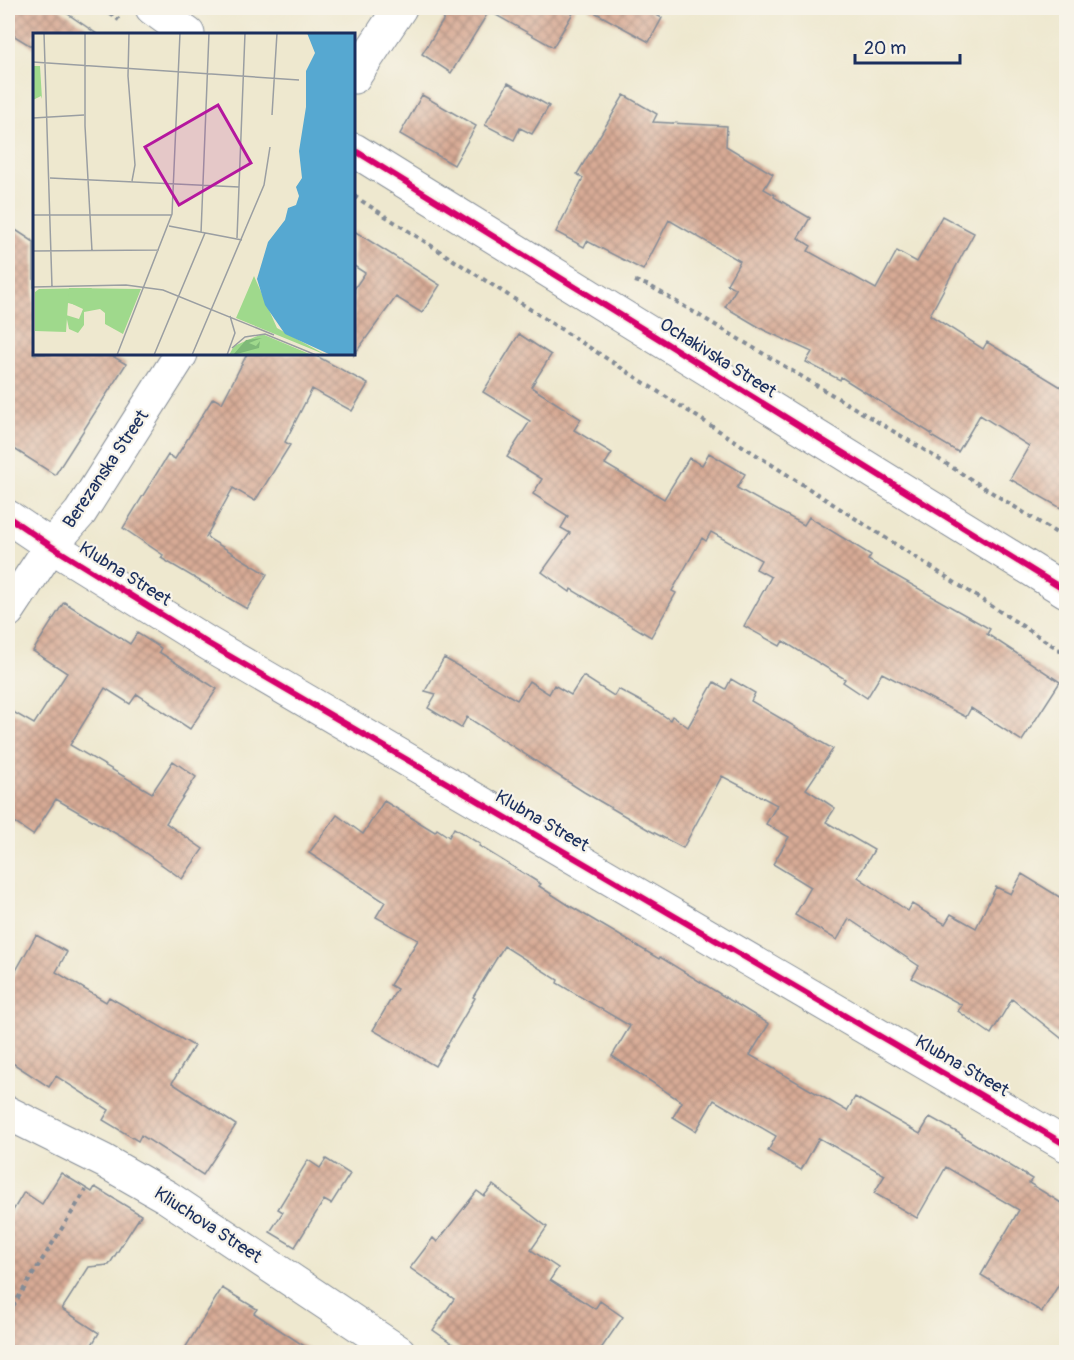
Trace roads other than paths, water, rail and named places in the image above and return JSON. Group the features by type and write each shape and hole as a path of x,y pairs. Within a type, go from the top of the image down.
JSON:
{"street":[{"path":"152,8 187,33"},
{"path":"356,74 400,8"},
{"name":"Ochakivska Street","path":"356,151 1066,591"},
{"name":"Berezanska Street","path":"8,611 51,546 80,513 180,356"},
{"name":"Klubna Street","path":"8,517 209,644 1066,1145"},
{"name":"Kliuchova Street","path":"8,1113 104,1161 167,1197 399,1353"}]}
